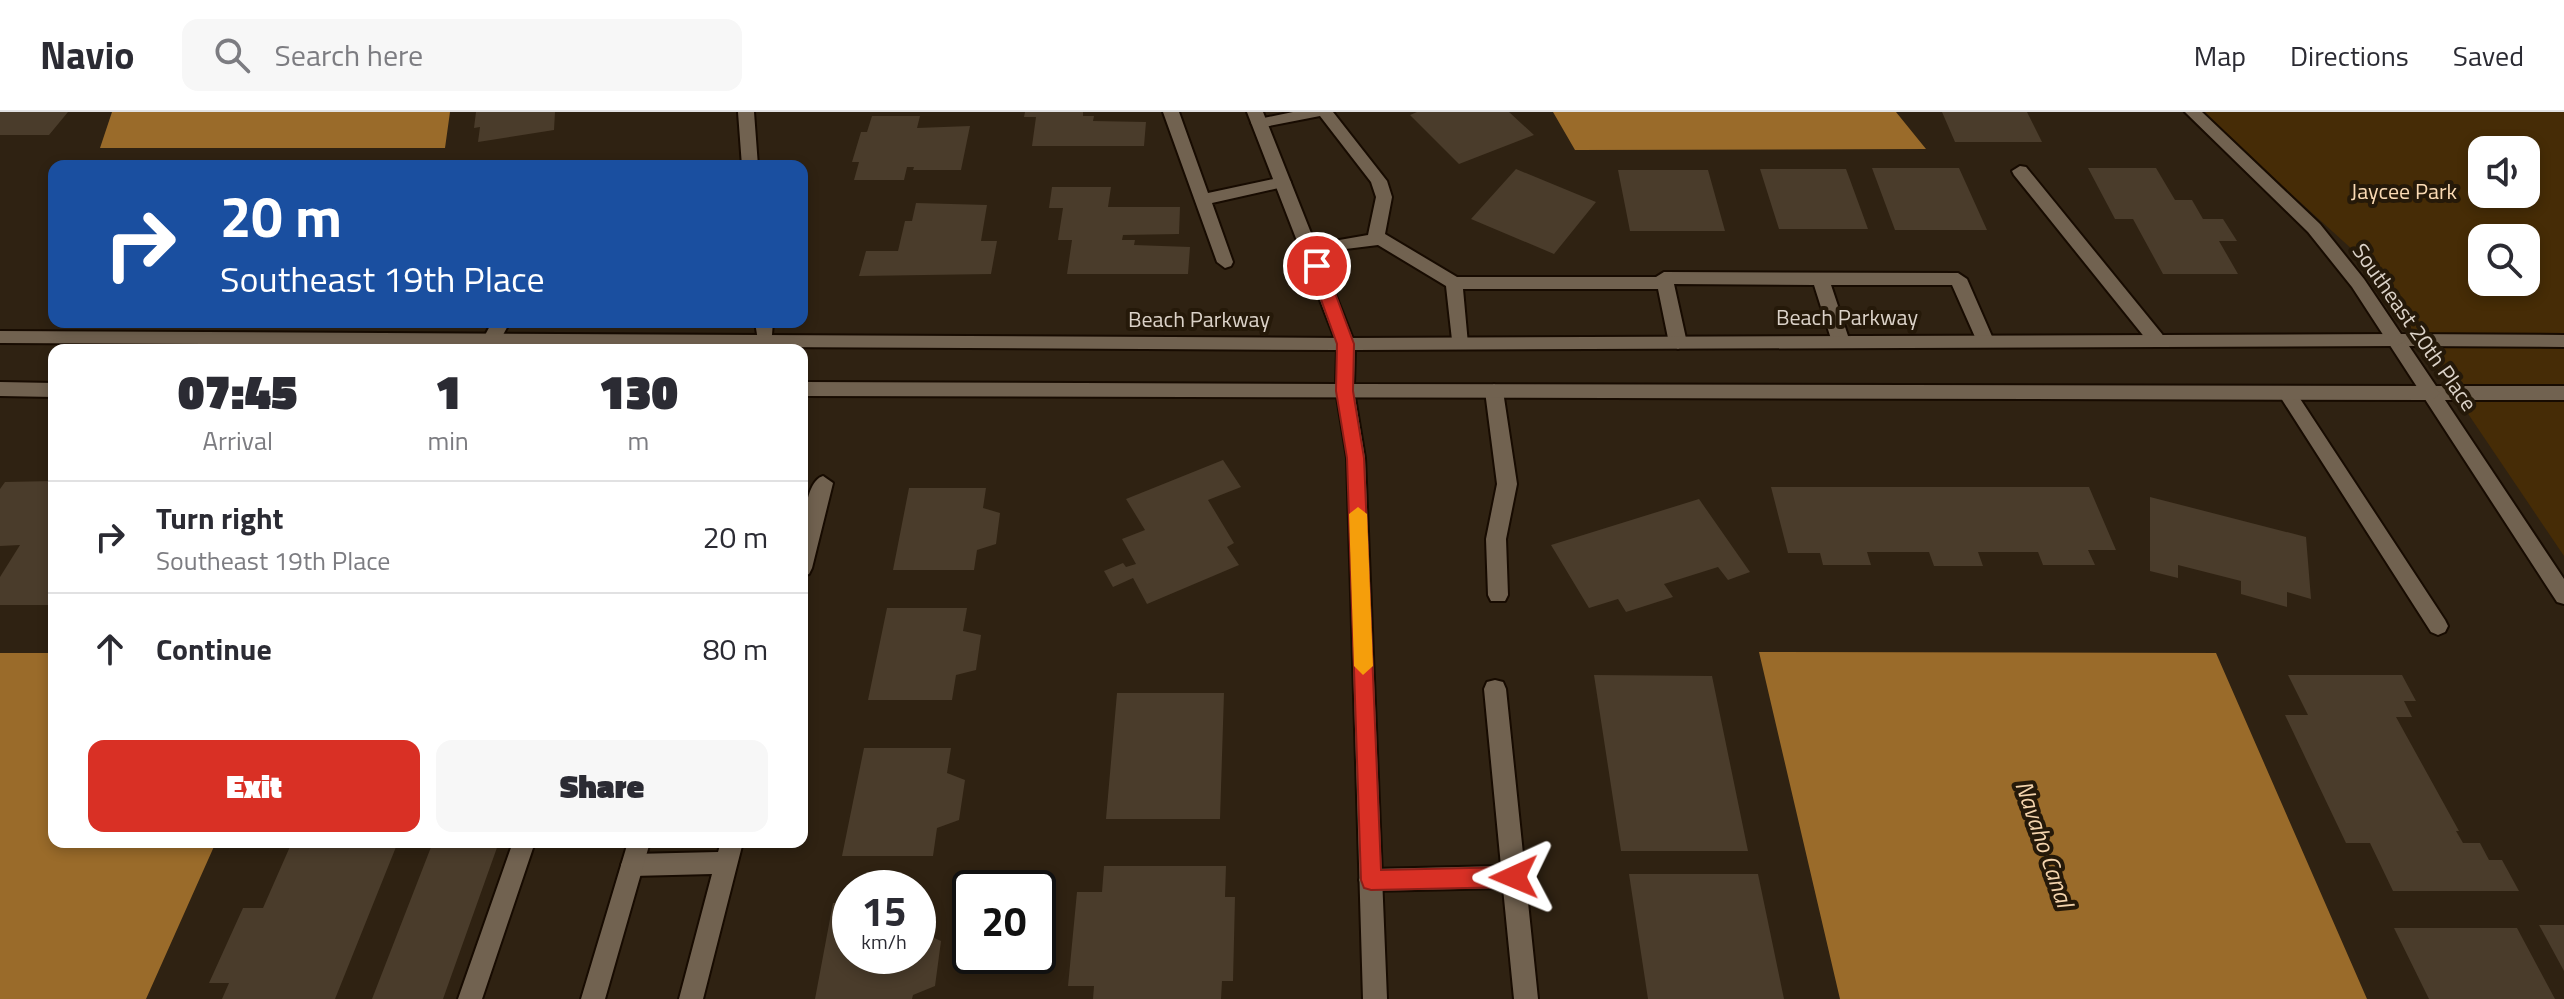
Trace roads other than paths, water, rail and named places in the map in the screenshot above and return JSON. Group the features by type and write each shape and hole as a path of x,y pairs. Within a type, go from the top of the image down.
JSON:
{"street":[{"path":"746,112 750,160"},
{"path":"1171,112 1225,262"},
{"path":"1319,112 1257,118 1346,344 1345,391 1356,458 1375,999"},
{"path":"1325,112 1379,181 1384,197 1375,240"},
{"name":"Southeast 20th Place","path":"2193,112 2314,228 2358,283 2564,596"},
{"path":"2020,171 2156,339"},
{"path":"1203,200 1283,182"},
{"path":"1311,250 1375,240 1393,243 1454,283 1665,283"},
{"path":"1678,343 1664,278 1958,279 1985,341"},
{"path":"1821,279 1841,342"},
{"path":"1454,283 1459,344"},
{"path":"492,339 498,328"},
{"name":"Beach Parkway","path":"0,337 492,339 688,344"},
{"name":"Beach Parkway","path":"808,346 2156,339 2564,341"},
{"path":"0,389 48,390"},
{"path":"808,389 2564,393"},
{"path":"1494,391 1507,484 1496,539 1498,595"},
{"path":"2287,393 2438,626"},
{"path":"808,544 823,483"},
{"path":"1495,689 1526,999"},
{"path":"470,999 522,848"},
{"path":"593,999 636,854 729,853 691,999"},
{"path":"1371,880 1514,877"}],"water":[{"path":"112,112 450,112 445,148 100,148"},
{"path":"1553,112 1896,112 1926,149 1575,150"},
{"name":"Navaho Canal","path":"1759,652 2216,653 2367,999 1840,999"},
{"path":"0,653 48,653 48,848 213,848 146,999 0,999"}],"park label":[{"name":"Jaycee Park","path":"2404,191"}]}
